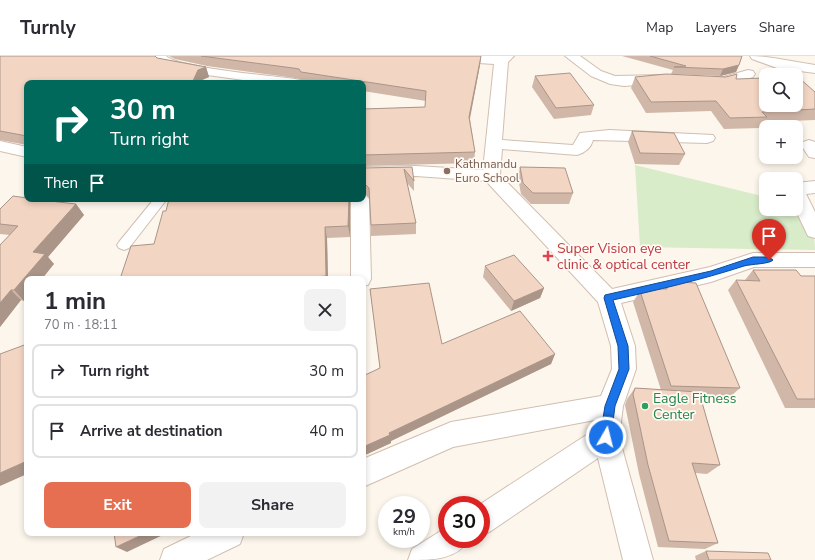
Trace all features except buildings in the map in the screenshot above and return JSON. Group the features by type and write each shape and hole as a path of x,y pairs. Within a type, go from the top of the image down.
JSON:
{"street":[{"path":"158,56 166,63 193,69 274,80"},
{"path":"432,56 504,58 491,176"},
{"path":"572,56 587,68 611,81 624,83 678,79"},
{"path":"757,56 777,64 815,69"},
{"path":"217,80 233,74"},
{"path":"692,80 722,82 748,74"},
{"path":"494,144 577,150 584,144 586,136 609,135 707,138"},
{"path":"0,146 24,151"},
{"path":"366,172 416,171 491,176 608,298 623,346 624,369 610,406 606,437 638,560"},
{"path":"815,187 798,188 797,194 815,231"},
{"path":"360,202 361,276"},
{"path":"608,298 711,274 753,260 815,260"},
{"path":"366,472 451,435 610,406"},
{"path":"490,515 606,437"},
{"path":"175,560 223,536"},
{"path":"423,560 441,548"}],"lane":[{"path":"124,245 159,202"}],"green space":[{"path":"635,165 759,195 759,216 803,216 809,225 815,243 815,250 640,247"}],"place":[{"name":"Kathmandu Euro School","path":"447,171"},
{"name":"Super Vision eye clinic & optical center","path":"548,256"},
{"name":"Eagle Fitness Center","path":"645,406"}],"route":[{"path":"606,437 610,406 624,369 623,346 608,298 711,274 753,260 769,260"}]}
